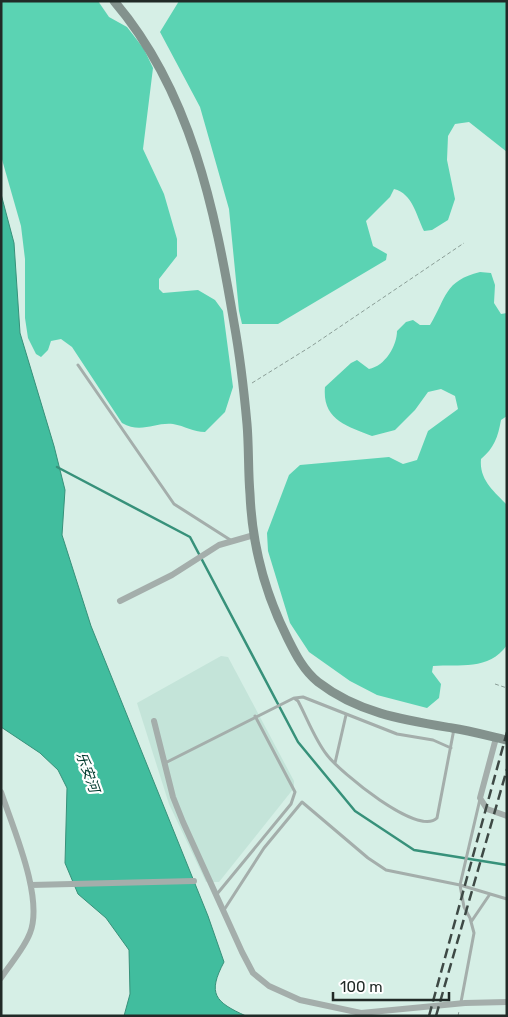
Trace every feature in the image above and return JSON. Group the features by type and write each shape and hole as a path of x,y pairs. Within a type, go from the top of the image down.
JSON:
{"street":[{"path":"114,1 136,27 171,89 196,152 213,215 235,324 247,426 254,535 262,573 276,615 302,666 316,680 359,707 405,720 454,728 507,740"},
{"path":"120,601 165,578 219,545 254,535"},
{"path":"154,721 173,797 253,973 269,986 300,1000 361,1012 461,1003 507,1002"},
{"path":"496,738 480,798 487,809 507,816"},
{"path":"1,792 31,885 33,910 30,932 1,978"},
{"path":"31,885 194,881"}],"lane":[{"path":"78,365 174,504 232,542"},
{"path":"165,763 273,707 294,698 303,697 397,734 433,740 450,748"},
{"path":"294,698 325,753 335,764 404,816 425,822 434,821 437,818 454,728"},
{"path":"335,764 346,715"},
{"path":"217,894 291,804 295,796 295,792 255,716"},
{"path":"461,1003 474,938 471,922 464,907 460,886 480,798"},
{"path":"224,910 264,848 302,802 368,858 386,870 460,886 507,899"},
{"path":"471,922 490,894"}],"path":[{"path":"243,389 310,347 464,243"},
{"path":"494,684 507,688"}],"shaded area":[{"path":"1,1 98,1 109,17 127,27 144,49 153,68 143,149 164,194 177,239 177,256 159,279 159,289 163,293 198,290 215,300 223,311 233,387 225,412 205,432 173,424 135,428 122,423 72,347 61,339 51,341 48,350 41,357 36,354 28,338 25,318 25,259 21,226 1,156"},
{"path":"179,1 507,1 507,152 469,122 455,124 448,136 447,160 455,199 448,220 432,230 424,231 410,200 406,195 394,189 390,197 366,221 373,246 387,254 386,260 278,324 242,324 239,311 229,209 200,107 160,32"},
{"path":"480,272 491,273 495,285 494,303 501,314 507,313 507,416 501,420 495,442 481,459 481,466 488,485 507,505 507,645 492,659 483,663 433,666 432,672 441,684 439,698 427,708 377,695 350,681 309,652 290,623 268,551 267,533 289,475 300,465 389,457 403,464 417,460 428,431 458,409 455,396 441,389 428,392 415,410 395,430 372,436 345,425 332,414 327,407 325,387 351,363 357,360 369,369 380,364 392,349 397,331 406,322 413,320 420,325 430,325 453,285 459,280"},
{"path":"221,656 228,657 294,781 294,788 219,882 206,882 169,804 137,703"}],"water":[{"name":"乐安河","path":"1,194 14,243 20,333 54,446 65,490 62,535 91,626 208,916 224,962 216,982 217,996 227,1006 246,1016 124,1016 130,994 129,950 106,918 78,894 65,863 67,788 58,770 40,753 1,727"}],"waterway":[{"path":"57,467 190,537 298,742 355,811 414,850 507,865"}],"railway":[{"path":"429,1016 507,732"},
{"path":"436,1016 507,769"}]}
